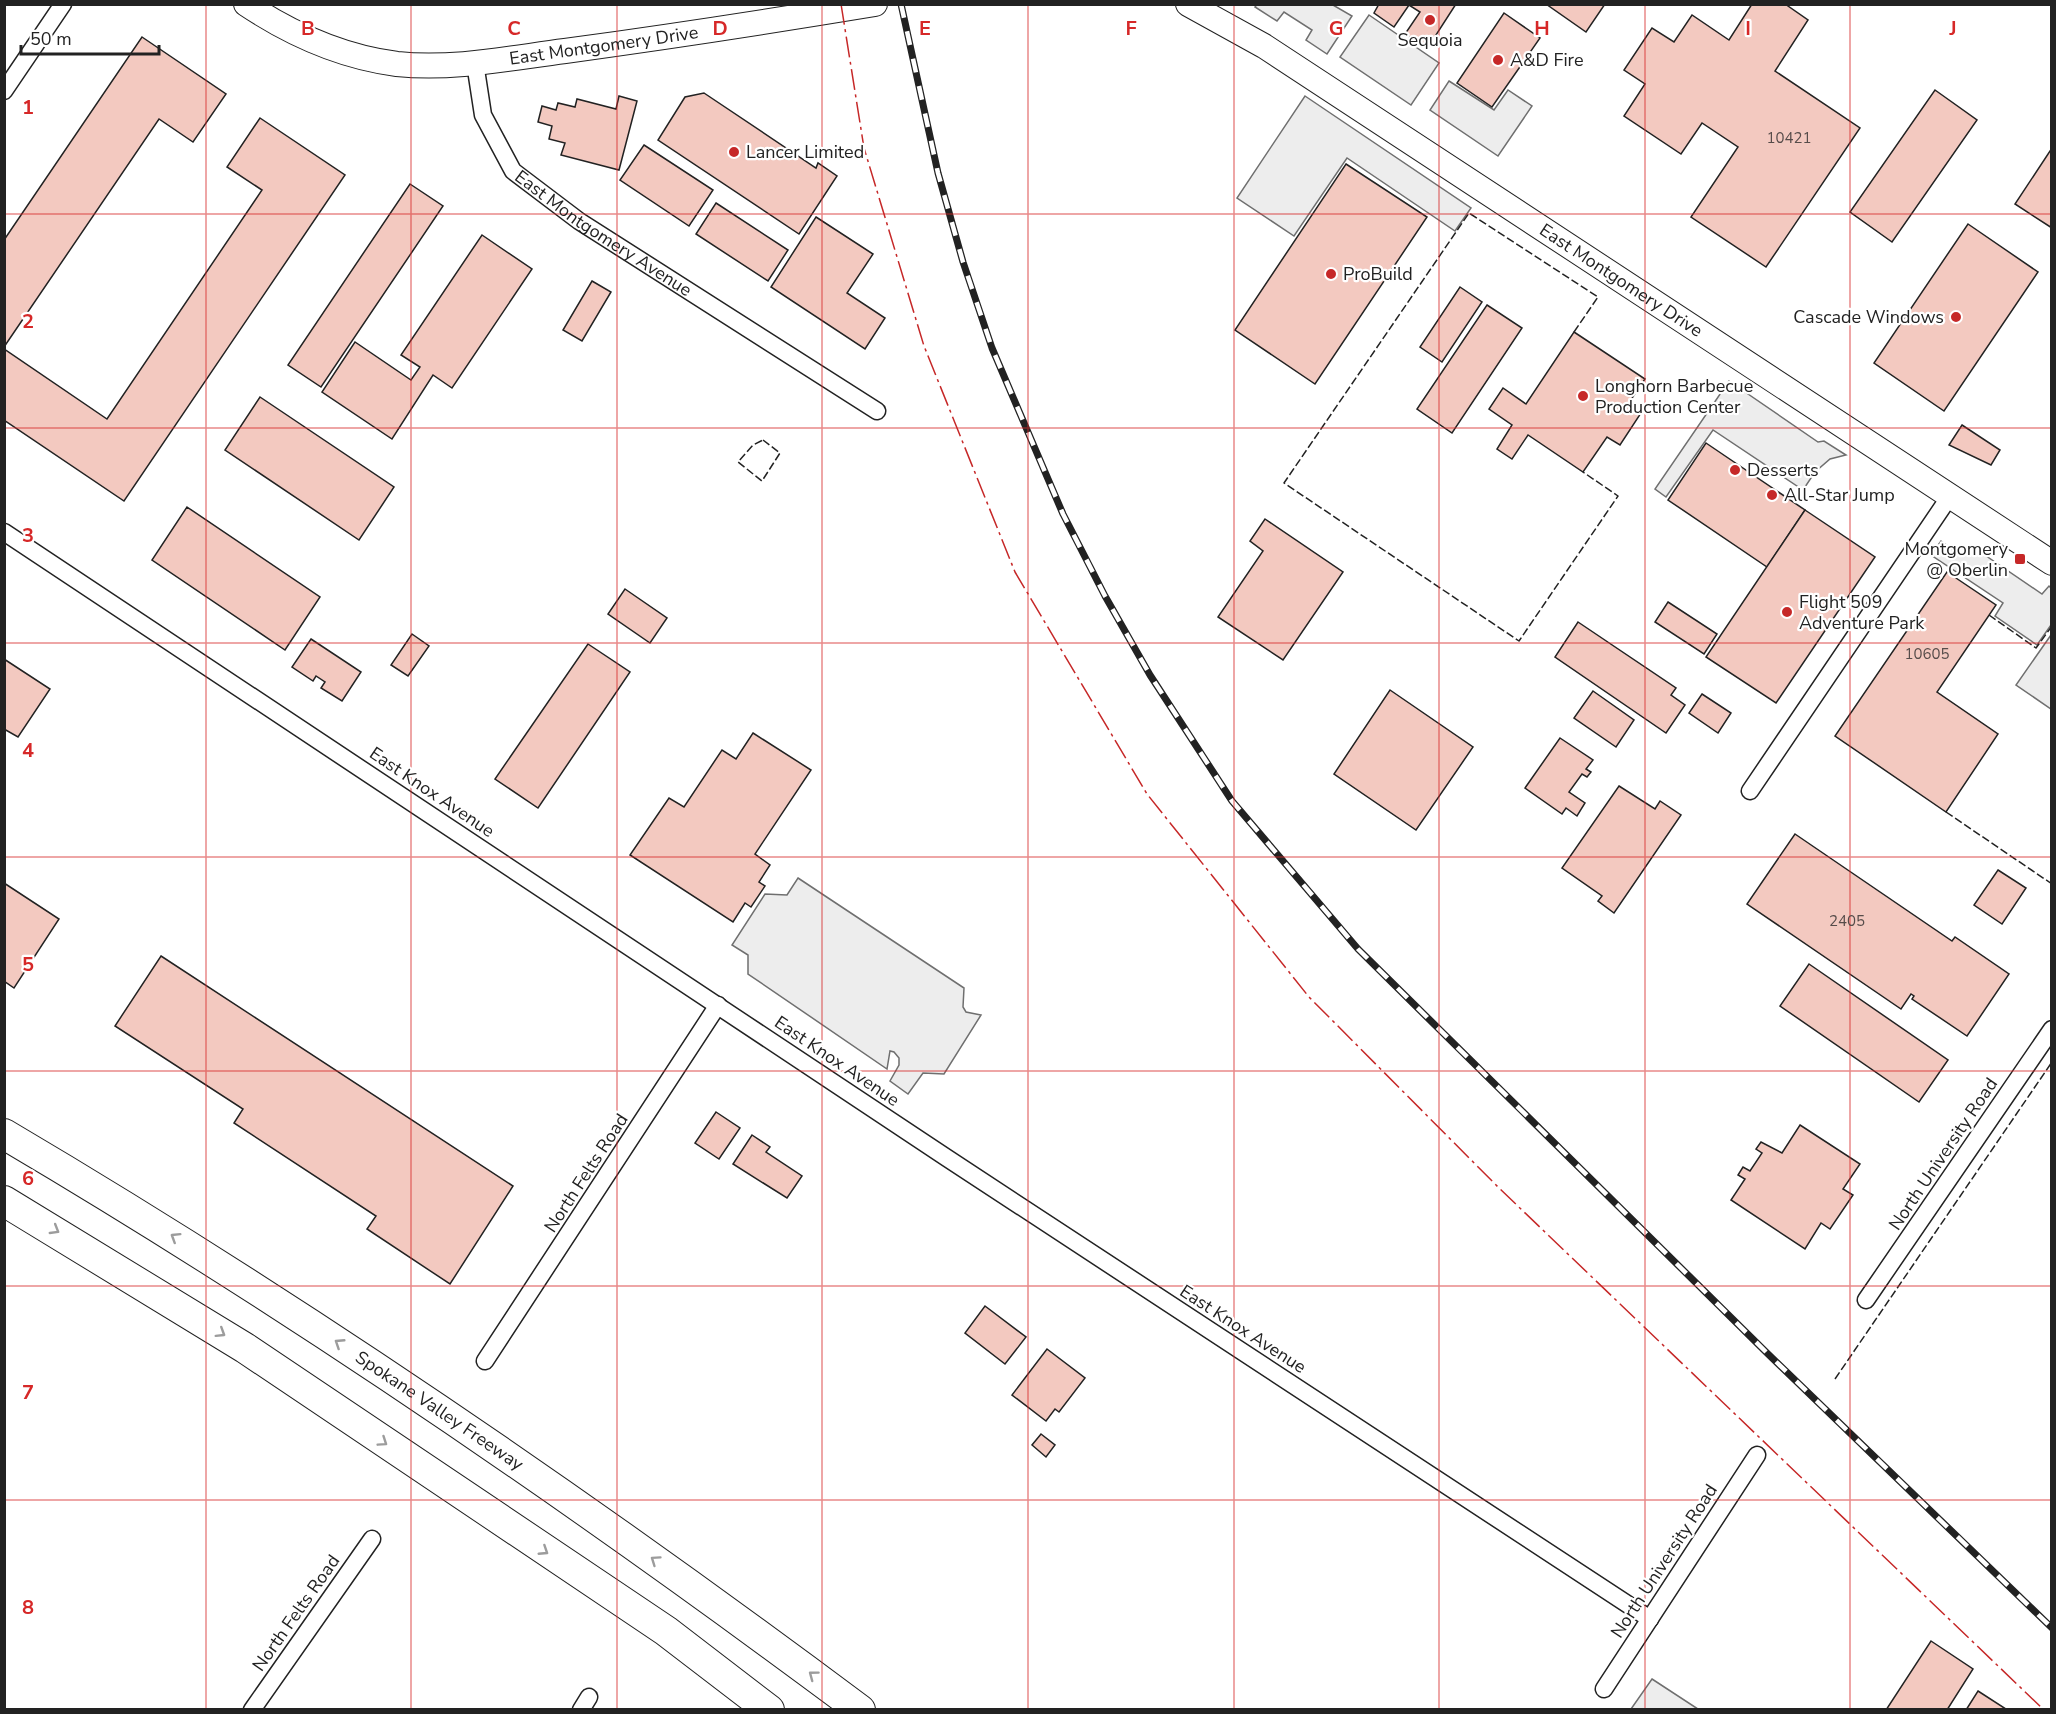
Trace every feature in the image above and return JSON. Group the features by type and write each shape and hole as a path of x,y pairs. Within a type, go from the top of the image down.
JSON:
{"highway":[{"name":"Spokane Valley Freeway","path":"4,1134 211,1260 436,1406 694,1587 860,1710"},
{"path":"4,1201 245,1348 499,1521 666,1631 769,1710"}],"main road":[{"path":"246,4 304,37 352,55 397,64 435,66 476,63"},
{"name":"East Montgomery Drive","path":"476,63 875,4"},
{"name":"East Montgomery Drive","path":"1188,4 1264,46 2052,563"}],"street":[{"path":"4,91 63,4"},
{"name":"East Montgomery Avenue","path":"476,63 483,115 513,171 579,221 878,411"},
{"path":"1750,791 1950,496"},
{"name":"East Knox Avenue","path":"4,532 1650,1619"},
{"name":"North Felts Road","path":"485,1361 718,1005"},
{"name":"North University Road","path":"1866,1300 2052,1029"},
{"name":"North University Road","path":"1604,1689 1757,1455"},
{"name":"North Felts Road","path":"252,1710 372,1539"}],"shaded area":[{"path":"1257,4 1333,5 1352,16 1327,54 1306,40 1312,30 1284,12 1277,21 1255,7"},
{"path":"1369,15 1439,63 1411,105 1340,57"},
{"path":"1449,81 1494,110 1508,90 1532,106 1498,156 1430,110"},
{"path":"1305,96 1471,208 1455,231 1347,158 1294,236 1237,198"},
{"path":"1729,381 1818,442 1824,441 1846,455 1830,459 1815,472 1803,490 1713,430 1666,497 1655,489"},
{"path":"1941,541 1962,556 1970,545 2042,594 2049,586 2051,588 2051,625 2037,645 1995,616 2003,603 1931,555"},
{"path":"2051,635 2051,709 2016,685"},
{"path":"798,878 964,988 963,1007 966,1012 981,1015 944,1074 923,1073 908,1094 890,1081 899,1065 899,1058 894,1052 890,1051 887,1069 748,974 748,955 732,945 765,894 787,895"},
{"path":"1652,1679 1698,1709 1631,1709"}],"building":[{"name":"Sequoia","path":"1379,4 1456,4 1427,49 1405,34 1420,12 1409,5 1394,27 1374,13"},
{"path":"1546,4 1605,4 1586,32"},
{"path":"1752,4 1785,4 1808,20 1775,71 1860,128 1766,267 1691,217 1738,147 1702,123 1681,154 1624,116 1645,84 1624,70 1652,28 1674,42 1692,15 1729,40"},
{"name":"A&D Fire","path":"1504,13 1540,38 1492,107 1457,83"},
{"path":"142,37 226,94 193,142 159,119 4,347 4,240"},
{"path":"1935,90 1977,120 1892,242 1850,212"},
{"name":"Lancer Limited","path":"704,93 816,168 818,163 837,176 799,234 658,140 685,97"},
{"path":"619,96 637,101 619,170 561,155 565,143 549,139 552,126 538,122 542,106 556,110 558,103 575,107 577,99 616,109"},
{"path":"260,118 345,175 124,501 4,420 4,349 107,419 262,190 227,167"},
{"path":"644,145 713,190 689,226 620,180"},
{"path":"2052,148 2052,228 2015,204"},
{"name":"ProBuild","path":"1346,164 1427,217 1315,384 1235,330"},
{"path":"410,184 443,206 321,387 288,365"},
{"path":"716,203 788,250 768,281 696,234"},
{"path":"816,217 873,254 847,293 885,318 865,349 771,287"},
{"name":"Cascade Windows","path":"1968,224 2038,272 1944,411 1874,363"},
{"path":"482,235 532,269 452,388 433,375 392,439 322,392 355,342 411,380 420,367 401,355"},
{"path":"592,281 611,292 582,341 563,330"},
{"path":"1460,287 1482,302 1442,362 1420,347"},
{"path":"1487,305 1522,328 1452,433 1417,409"},
{"name":"Longhorn Barbecue Production Center","path":"1574,332 1645,379 1628,404 1641,413 1620,445 1607,437 1583,472 1528,435 1512,459 1497,449 1512,425 1489,409 1503,388 1526,404"},
{"path":"260,397 394,487 359,540 225,450"},
{"path":"1962,425 2000,450 1991,465 1949,445"},
{"path":"1706,443 1805,510 1767,567 1668,500"},
{"path":"187,507 320,597 285,650 152,560"},
{"name":"Flight 509 Adventure Park","path":"1805,510 1875,557 1776,703 1706,657"},
{"path":"1265,519 1343,572 1283,660 1218,617 1263,551 1250,541"},
{"path":"1947,572 1996,605 1937,692 1998,734 1946,812 1835,736"},
{"path":"625,589 667,618 650,643 608,614"},
{"path":"1668,602 1717,634 1704,654 1655,622"},
{"path":"1578,622 1676,688 1671,695 1685,705 1666,733 1555,657"},
{"path":"412,634 429,646 408,676 391,665"},
{"path":"311,639 361,672 342,701 321,688 325,682 316,676 313,681 292,667"},
{"path":"588,644 630,672 538,808 495,779"},
{"path":"4,659 50,689 18,737 4,729"},
{"path":"1390,690 1473,747 1416,830 1334,774"},
{"path":"1593,691 1634,720 1616,747 1574,718"},
{"path":"1702,694 1731,713 1718,733 1689,713"},
{"path":"753,733 811,770 755,854 770,865 759,882 765,886 751,907 745,903 733,922 630,855 669,798 684,807 722,750 736,759"},
{"path":"1560,738 1593,760 1586,769 1591,772 1587,777 1582,774 1569,792 1585,803 1577,816 1566,808 1562,814 1525,788"},
{"path":"1619,786 1655,809 1660,801 1681,815 1614,913 1598,901 1602,896 1562,868"},
{"path":"1795,834 1952,941 1955,937 2009,974 1967,1036 1912,999 1914,996 1911,994 1901,1009 1747,904"},
{"path":"1998,870 2026,888 2002,924 1974,905"},
{"path":"4,883 59,919 14,988 4,981"},
{"path":"161,956 513,1186 450,1284 367,1229 376,1216 234,1123 243,1109 115,1026"},
{"path":"1809,964 1948,1060 1919,1102 1780,1006"},
{"path":"716,1112 740,1128 719,1159 695,1143"},
{"path":"1800,1125 1860,1164 1843,1189 1853,1195 1830,1229 1821,1223 1805,1249 1731,1200 1745,1179 1738,1175 1743,1167 1750,1171 1762,1153 1756,1149 1761,1142 1782,1153"},
{"path":"752,1135 770,1147 766,1152 802,1176 787,1198 733,1164"},
{"path":"985,1306 1026,1337 1005,1364 965,1333"},
{"path":"1047,1349 1085,1378 1059,1412 1055,1409 1046,1421 1012,1395"},
{"path":"1041,1434 1055,1445 1046,1457 1032,1445"},
{"path":"1931,1641 1973,1669 1947,1710 1886,1710"},
{"path":"1978,1691 2006,1709 1966,1710"}],"railway":[{"path":"901,4 938,173 963,262 992,348 1063,514 1105,596 1150,675 1232,801 1358,949 1767,1353 2052,1628"}],"fence":[{"path":"1574,332 1598,297 1469,213 1284,483 1519,641 1618,496 1583,472"},
{"path":"763,440 780,453 762,481 738,462 753,445 763,440"},
{"path":"1989,615 2036,648 2052,626"},
{"path":"1946,812 2052,884"},
{"path":"1835,1379 2052,1062"}],"power":[{"path":"841,4 864,148 924,346 1015,572 1147,794 1309,997 1499,1188 2044,1710"}],"place":[{"name":"Sequoia","path":"1430,20"},
{"name":"A&D Fire","path":"1498,60"},
{"name":"Lancer Limited","path":"734,152"},
{"name":"ProBuild","path":"1331,274"},
{"name":"Cascade Windows","path":"1956,317"},
{"name":"Longhorn Barbecue Production Center","path":"1583,396"},
{"name":"Desserts","path":"1735,470"},
{"name":"All-Star Jump","path":"1772,495"},
{"name":"Montgomery @ Oberlin","path":"2020,559"},
{"name":"Flight 509 Adventure Park","path":"1787,612"}]}
